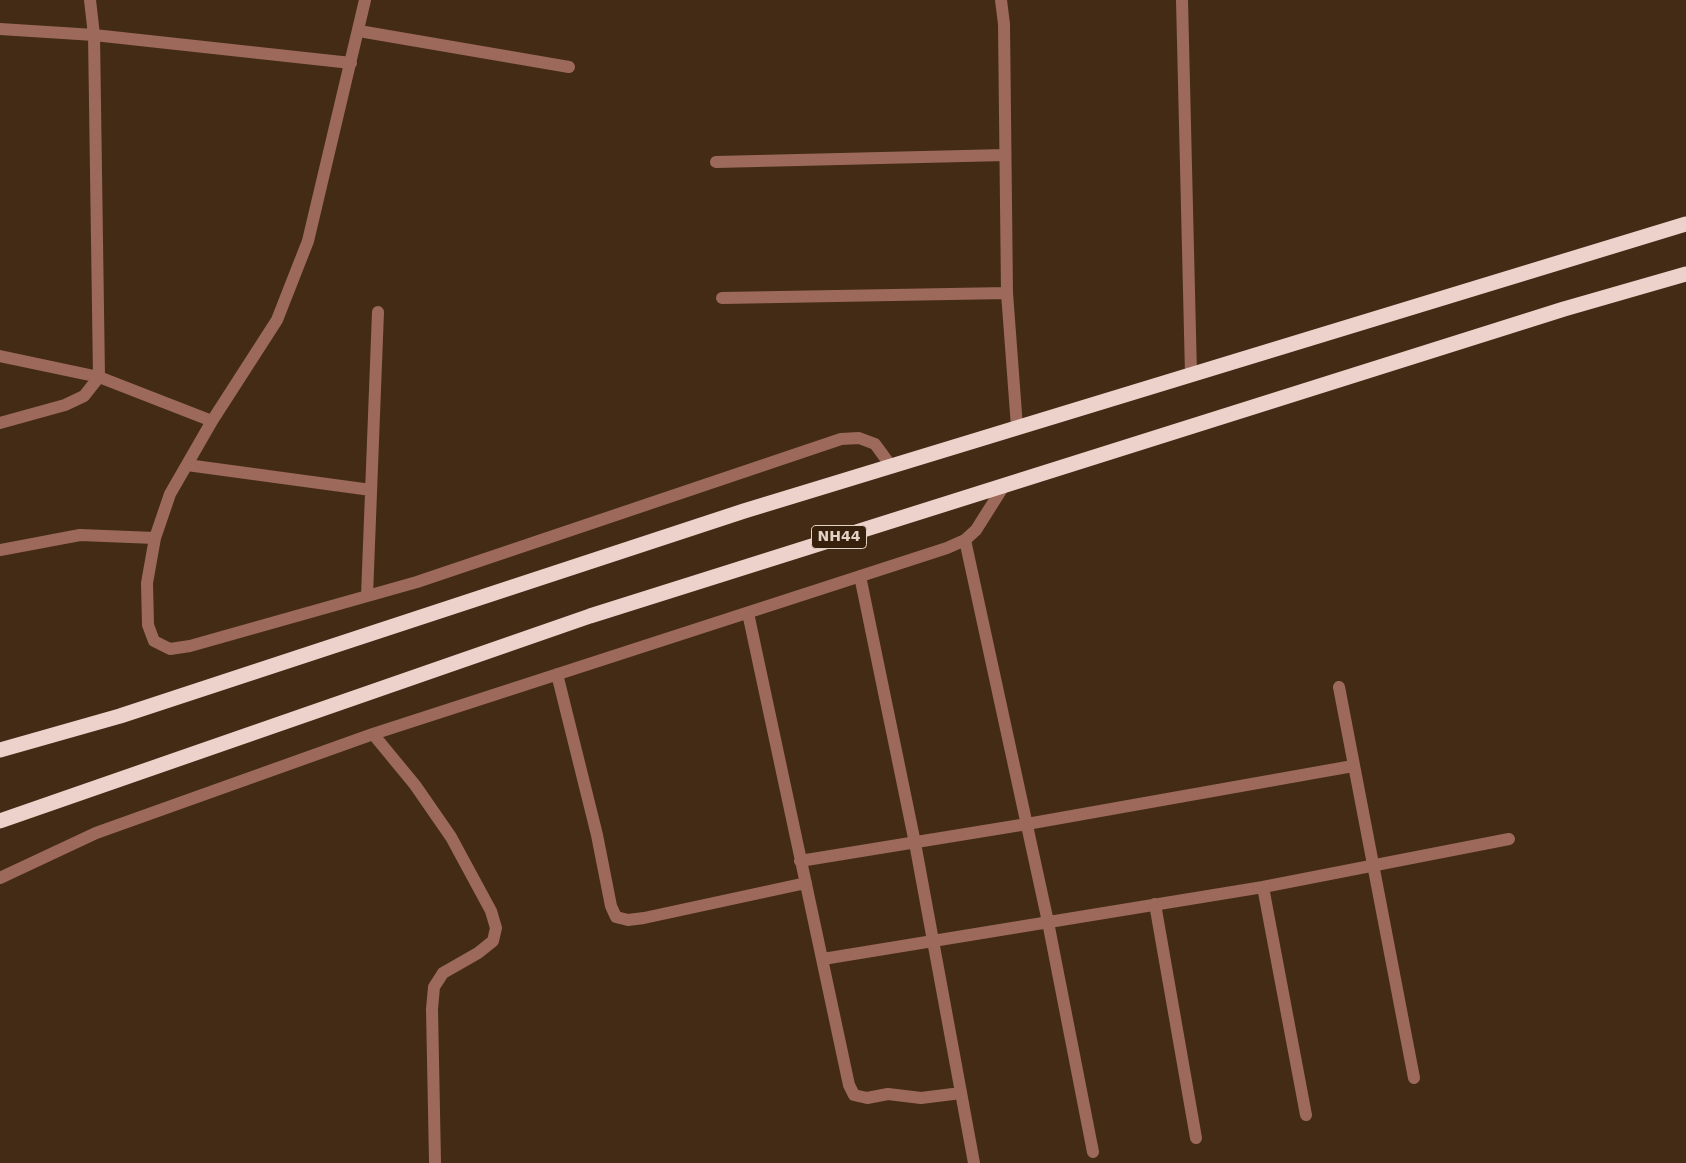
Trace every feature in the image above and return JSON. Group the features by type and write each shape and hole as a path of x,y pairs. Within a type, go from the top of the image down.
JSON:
{"highway":[{"path":"0,750 120,716 744,511 1686,224"},
{"name":"NH44","path":"0,821 590,616 1554,312 1686,274"}],"street":[{"path":"0,423 65,405 84,396 100,377 94,35 90,0"},
{"path":"365,0 308,241 278,320 212,421 170,494 155,538 147,583 148,625 154,641 170,649 190,646 368,596 841,439 858,438 875,444 891,466"},
{"path":"1001,0 1004,24 1007,293 1017,428"},
{"path":"1182,0 1192,374"},
{"path":"0,29 94,35 351,63"},
{"path":"359,31 569,67"},
{"path":"716,162 1005,155"},
{"path":"722,298 1007,293"},
{"path":"368,596 378,312"},
{"path":"0,356 100,377 212,421"},
{"path":"187,465 371,490"},
{"path":"0,878 96,833 373,734 947,548 965,540 976,530 1005,484"},
{"path":"0,550 80,535 155,538"},
{"path":"965,540 1048,922 1093,1152"},
{"path":"860,576 915,843 974,1163"},
{"path":"748,613 849,1085 854,1095 867,1098 888,1094 921,1098 961,1093"},
{"path":"557,674 598,835 611,906 616,917 628,920 644,918 806,883"},
{"path":"1339,687 1414,1078"},
{"path":"373,734 415,785 451,837 491,911 496,928 493,941 478,954 443,973 434,987 432,1009 435,1162"},
{"path":"800,861 1027,824 1353,766"},
{"path":"823,959 1263,887 1510,839"},
{"path":"1263,887 1306,1116"},
{"path":"1155,904 1196,1138"}]}
